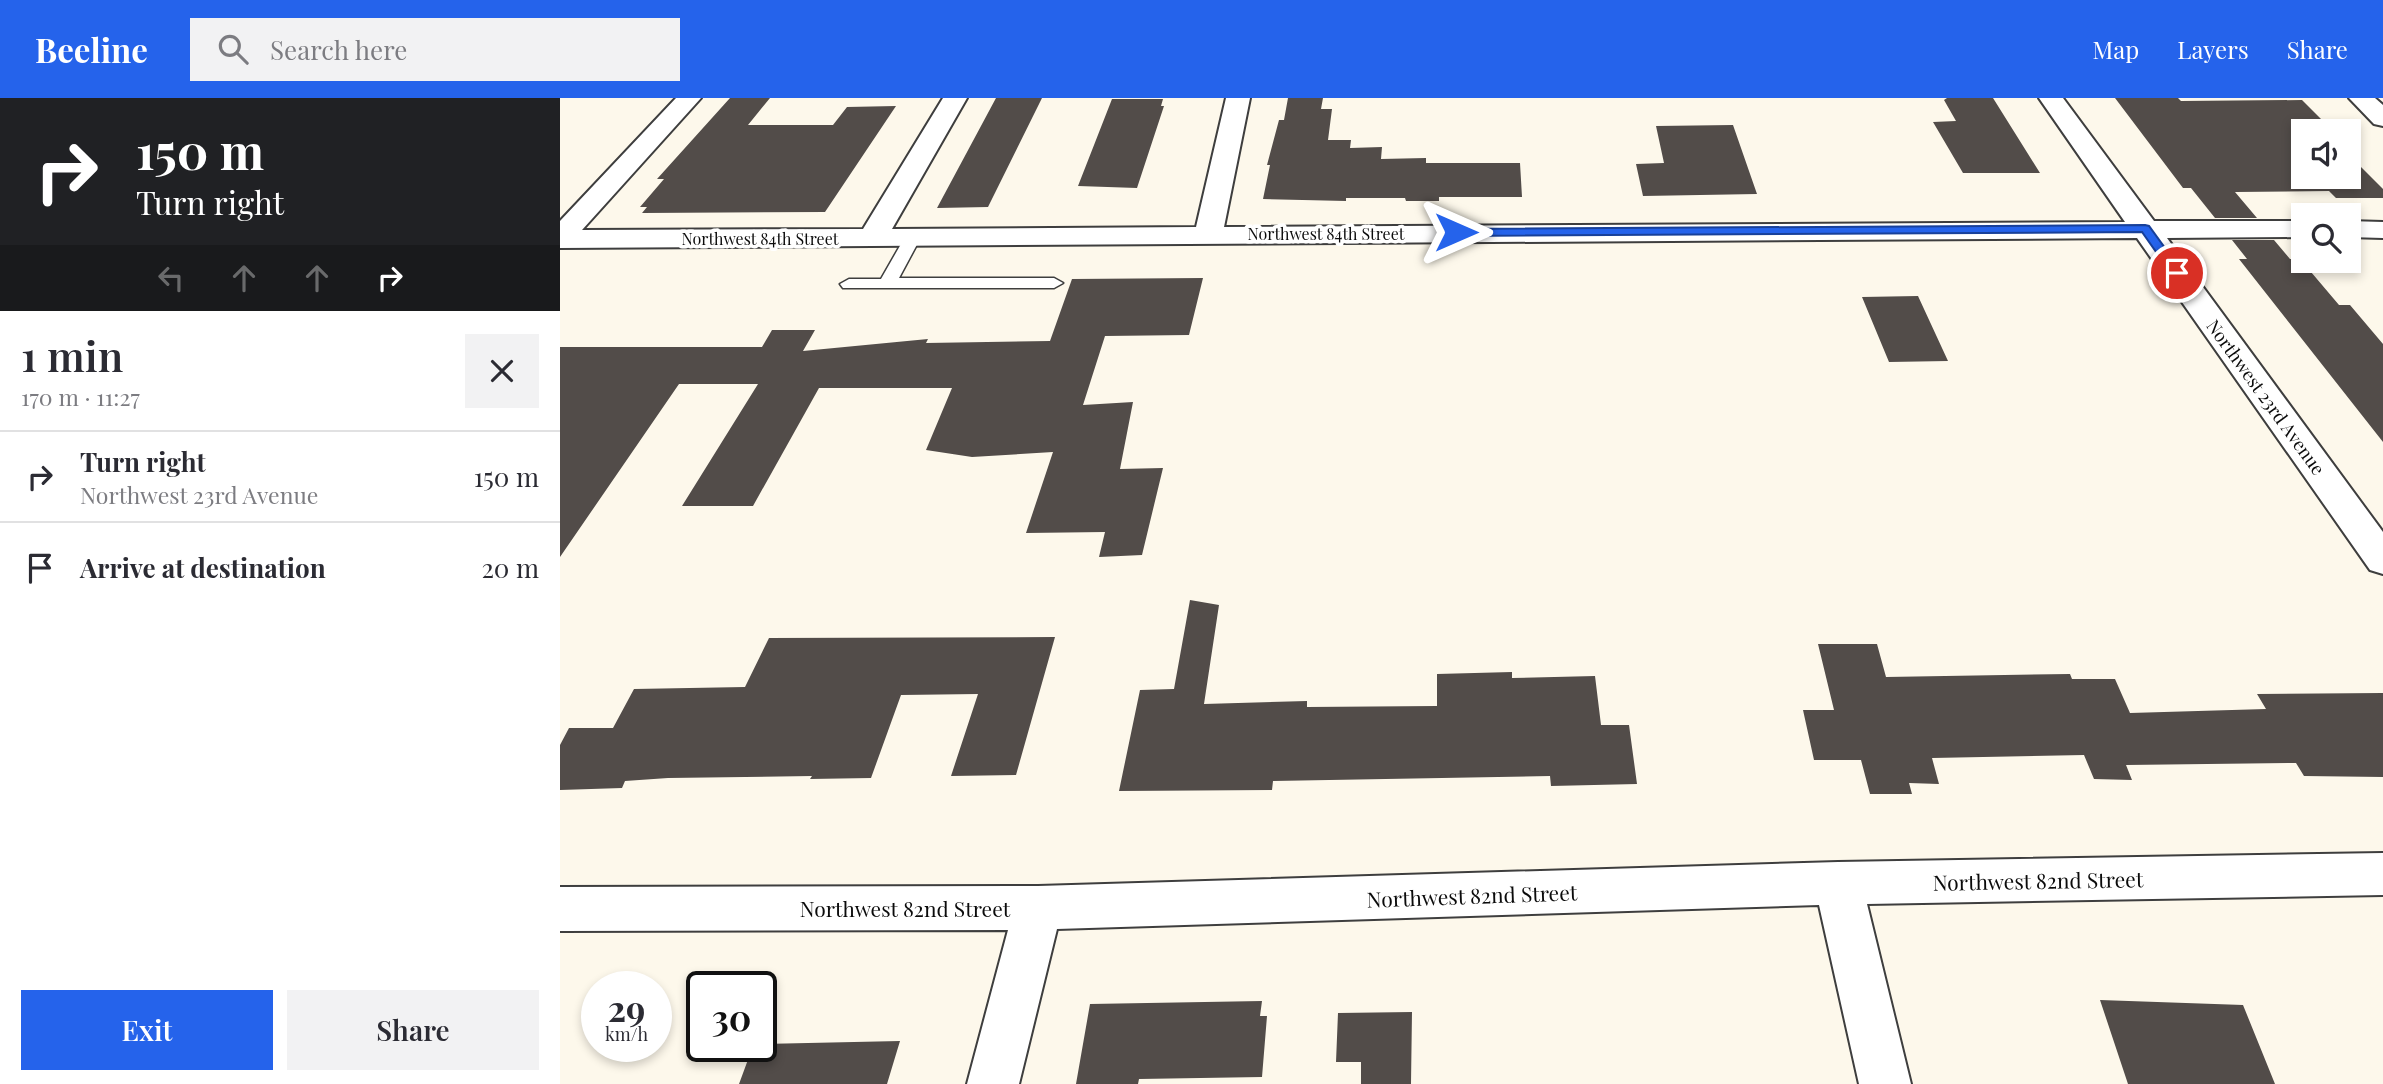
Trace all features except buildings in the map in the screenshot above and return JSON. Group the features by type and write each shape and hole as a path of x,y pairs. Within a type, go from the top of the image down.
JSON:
{"street":[{"path":"560,239 688,98"},
{"path":"872,238 955,98"},
{"path":"1208,234 1238,98"},
{"name":"Northwest 23rd Avenue","path":"2051,98 2383,560"},
{"path":"2361,98 2383,119"},
{"name":"Northwest 84th Street","path":"560,239 2291,229"},
{"path":"2361,229 2383,230"},
{"name":"Northwest 82nd Street","path":"560,909 1038,908 1838,883 2383,874"},
{"path":"1838,883 1885,1084"},
{"path":"993,1084 1038,908"}],"lane":[{"path":"887,284 913,237"},
{"path":"849,284 1054,283"}],"route":[{"path":"1456,232 2145,229 2177,273"}]}
